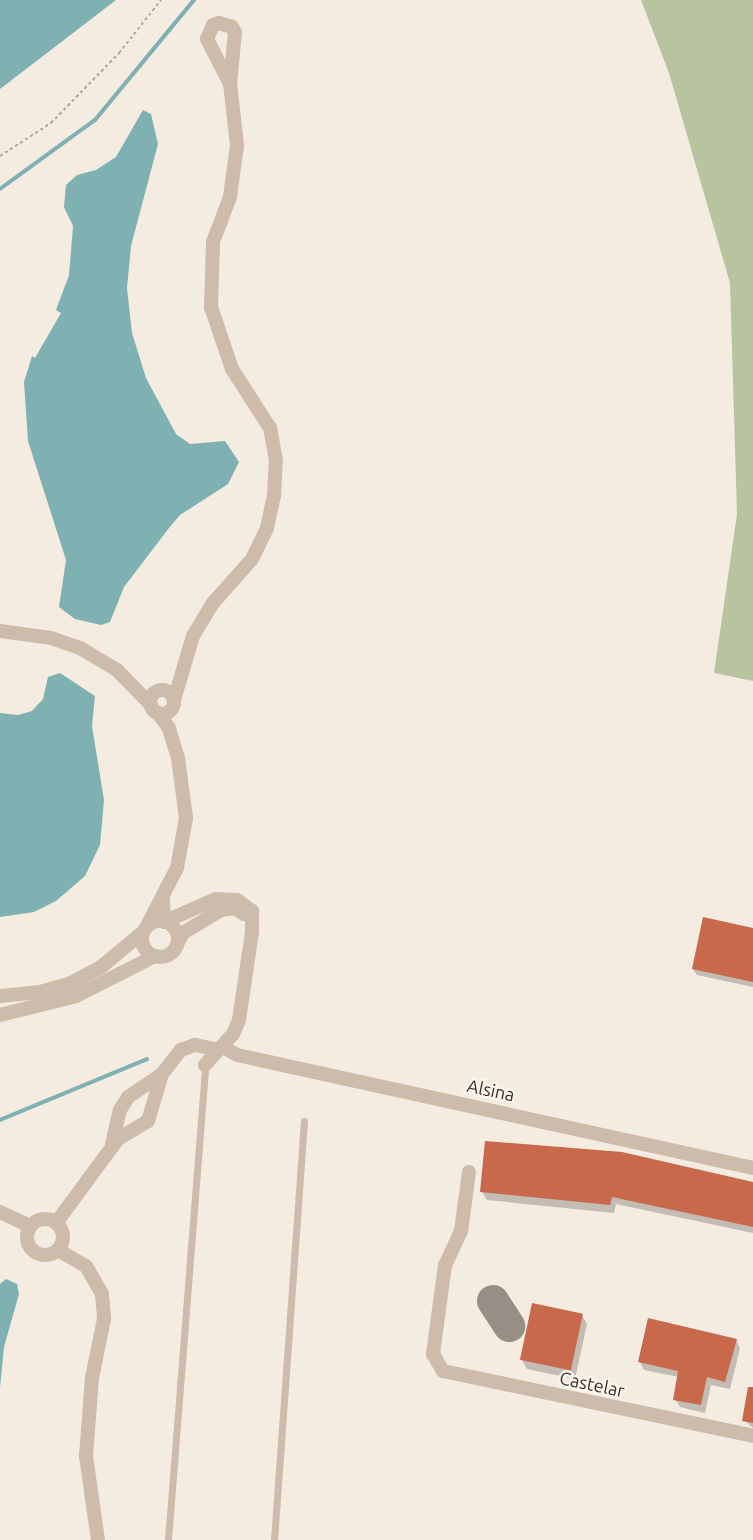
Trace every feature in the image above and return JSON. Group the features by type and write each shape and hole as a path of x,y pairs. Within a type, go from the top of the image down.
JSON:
{"street":[{"path":"161,702 178,677 202,619 241,574 261,542 274,496 276,461 270,428 232,369 211,307 213,242 230,197 236,159 231,84"},
{"path":"0,631 42,636 80,648 161,702 183,780 186,818 182,853 163,901 145,929 101,967 71,983 39,992 0,996"},
{"path":"145,929 165,922 207,900 237,900 252,910 243,1003 233,1034 205,1065"},
{"path":"163,901 165,922 177,933 177,944"},
{"path":"0,1015 76,996 155,956 166,956 183,933 229,908 241,911 246,917 248,945"},
{"path":"145,929 144,947 155,956"},
{"name":"Alsina","path":"162,1074 180,1050 189,1046 219,1048 237,1055 753,1168"},
{"path":"109,1149 123,1103 162,1074"},
{"path":"56,1223 109,1149 148,1120 162,1074"},
{"name":"Castelar","path":"469,1172 461,1231 445,1265 433,1354 443,1371 753,1436"},
{"path":"0,1212 30,1226"},
{"path":"45,1219 56,1223 63,1239 58,1250 48,1255 31,1249 27,1238 30,1226 45,1219"},
{"path":"58,1250 86,1266 102,1294 104,1319 92,1378 86,1455 98,1540"}],"lane":[{"path":"168,1540 205,1065"},
{"path":"274,1540 304,1121"}],"path":[{"path":"0,156 51,123 119,52 161,0"}],"green space":[{"path":"641,0 753,0 753,681 714,673 737,514 730,283 669,73"}],"water":[{"path":"0,0 116,0 0,89"},
{"path":"143,110 151,114 158,144 131,246 127,288 132,333 146,378 176,434 190,444 225,441 239,462 228,484 180,515 124,587 110,622 101,625 75,619 59,607 66,560 28,441 24,382 32,356 35,358 61,313 56,310 69,275 73,226 64,207 66,185 77,175 96,170 116,157"},
{"path":"60,673 95,696 92,726 104,800 100,845 85,876 56,901 34,912 0,917 0,713 18,715 32,711 43,699 48,677"},
{"path":"6,1279 17,1284 19,1294 4,1347 0,1388 0,1284"}],"building":[{"path":"703,917 753,928 753,982 692,969"},
{"path":"485,1141 622,1152 753,1182 753,1227 612,1197 610,1205 480,1192"},
{"path":"532,1303 583,1314 571,1371 520,1360"},
{"path":"648,1318 737,1339 725,1382 707,1377 701,1405 673,1400 678,1371 638,1362"},
{"path":"748,1387 753,1387 753,1423 742,1421"}],"waterway":[{"path":"0,189 95,120 194,0"},
{"path":"0,1120 147,1059"}],"taxiway":[{"path":"493,1301 509,1326"}]}
